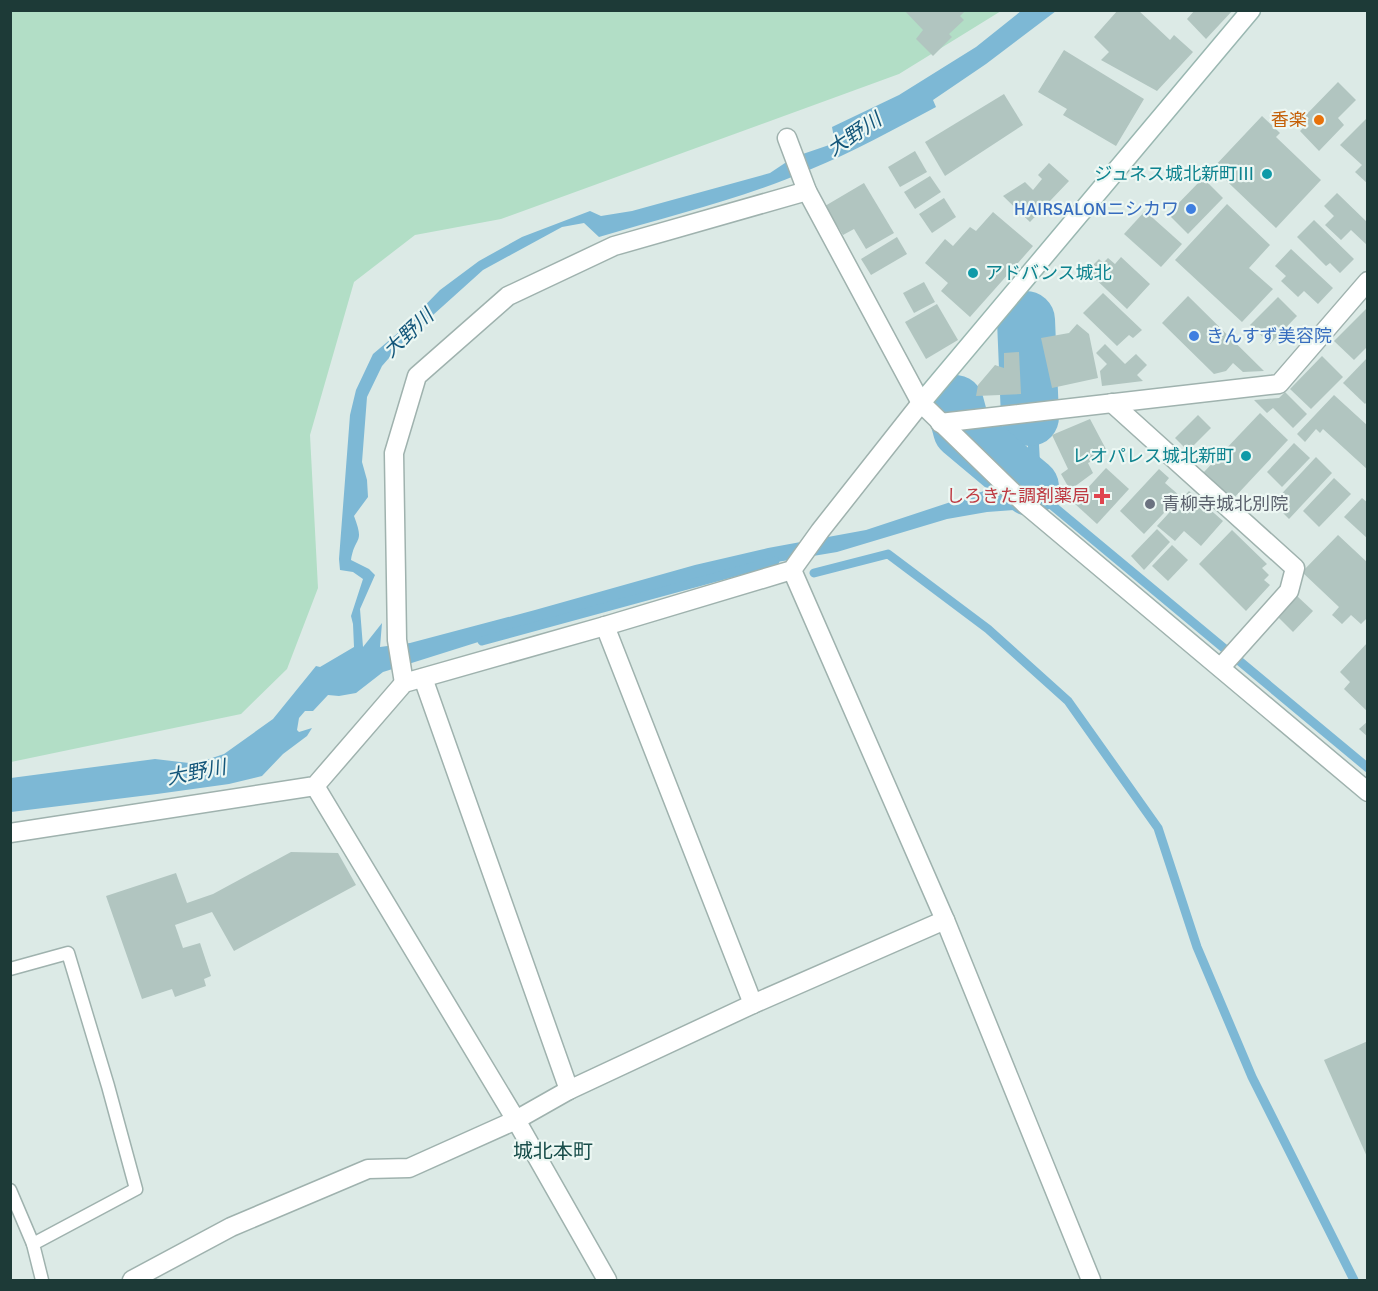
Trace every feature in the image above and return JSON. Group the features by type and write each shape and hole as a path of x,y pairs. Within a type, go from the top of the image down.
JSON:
{"street":[{"path":"403,677 423,678 792,570 921,402 1251,10"},
{"path":"787,138 807,191 921,402 1025,504 1368,792"},
{"path":"10,834 315,786 403,677 397,640 394,453 417,376 507,296 614,246 807,191"},
{"path":"940,423 1279,384 1368,281"},
{"path":"1112,403 1295,568 1289,591 1221,667"},
{"path":"792,570 945,920 1091,1281"},
{"path":"605,626 753,1004"},
{"path":"423,678 569,1090"},
{"path":"315,786 516,1120 607,1281"},
{"path":"132,1281 231,1227 368,1169 409,1168 516,1120 569,1090 753,1004 945,920"}],"lane":[{"path":"10,969 68,953 136,1189 33,1244"},
{"path":"10,1190 33,1244 42,1281"}],"green space":[{"path":"10,11 1001,11 899,74 501,219 415,235 354,282 310,435 318,588 287,669 241,714 11,762"}],"water":[{"name":"大野川","path":"1021,11 1056,11 986,64 933,100 936,107 825,163 731,198 599,237 584,223 562,227 483,270 403,342 382,366 367,397 362,462 367,480 368,497 354,516 359,536 351,560 369,569 375,575 360,609 363,647 382,623 380,647 410,643 695,565 768,548 866,530 987,490 1017,471 1028,457 1023,338 1033,332 1040,463 1028,478 1041,490 1014,510 947,519 837,552 741,568 526,627 383,672 356,693 328,695 313,711 305,711 299,718 297,730 299,732 312,728 307,736 283,754 262,776 229,784 11,812 11,778 155,759 189,763 224,754 273,719 316,666 320,667 354,647 351,616 363,579 353,572 340,570 339,559 350,415 356,390 373,354 399,332 440,290 479,261 522,237 590,211 601,216 632,211 770,173 794,157 835,143 832,127 899,95 976,47"}],"building":[{"path":"904,10 966,10 960,16 964,20 949,34 952,37 933,56 916,39 923,30"},
{"path":"1118,10 1138,10 1170,40 1174,35 1193,52 1157,91 1101,60 1109,52 1094,37"},
{"path":"1195,10 1233,10 1206,39 1187,19"},
{"path":"1064,50 1144,99 1116,146 1063,115 1067,109 1038,92"},
{"path":"1338,82 1356,100 1338,118 1344,125 1319,151 1300,131 1308,123 1303,118"},
{"path":"1004,94 1023,125 945,176 925,142"},
{"name":"ジュネス城北新町Ⅲ","path":"1262,116 1280,133 1276,137 1321,180 1276,228 1213,168"},
{"path":"1368,117 1368,184 1355,172 1362,165 1340,145"},
{"path":"915,151 927,172 900,187 888,167"},
{"path":"1049,163 1069,181 1030,222 1003,196 1025,182 1033,190 1042,179 1038,175"},
{"path":"930,176 941,192 915,209 904,192"},
{"path":"1203,178 1223,198 1188,234 1168,214"},
{"path":"864,183 894,233 866,249 854,229 843,235 825,206"},
{"path":"1337,193 1368,223 1368,246 1351,230 1341,240 1325,225 1334,216 1324,206"},
{"path":"944,198 956,217 932,233 919,214"},
{"path":"1227,204 1270,245 1249,268 1273,289 1242,322 1175,260"},
{"path":"1145,211 1182,244 1161,267 1124,234"},
{"name":"アドバンス城北","path":"993,212 1033,246 970,317 941,291 948,283 925,263 945,239 953,246 970,227 976,231"},
{"path":"1314,220 1354,259 1340,273 1330,263 1326,266 1297,237"},
{"path":"897,237 907,254 871,275 861,259"},
{"path":"1291,249 1333,288 1318,304 1304,291 1298,297 1281,281 1286,276 1275,266"},
{"path":"1121,257 1150,284 1127,309 1087,271 1099,259 1103,263 1108,258 1115,264"},
{"path":"924,282 935,302 914,313 903,293"},
{"path":"1103,293 1142,330 1133,338 1129,335 1117,346 1083,313"},
{"path":"1188,296 1264,371 1243,372 1233,363 1226,371 1214,374 1162,323"},
{"path":"1278,297 1297,316 1270,344 1250,325"},
{"path":"937,304 958,340 926,359 905,322"},
{"path":"1368,307 1368,346 1354,360 1334,341"},
{"path":"1077,324 1089,334 1098,378 1052,388 1041,338 1069,333"},
{"path":"1105,344 1125,364 1136,354 1147,365 1137,375 1143,381 1102,386 1100,371 1107,364 1096,353"},
{"path":"1019,352 1021,394 976,396 978,385 995,365 1004,368 1004,353"},
{"path":"1322,356 1343,377 1311,409 1290,389"},
{"path":"1368,357 1368,401 1365,404 1343,383"},
{"path":"1285,392 1307,414 1293,428 1273,408 1267,413 1254,400 1279,398"},
{"path":"1334,395 1368,426 1368,470 1323,429 1320,433 1316,429 1305,442 1297,434"},
{"name":"レオパレス城北新町","path":"1260,413 1288,440 1232,500 1203,473"},
{"path":"1198,415 1211,428 1188,451 1175,438"},
{"path":"1090,419 1108,453 1088,463 1093,473 1070,490 1061,474 1068,469 1052,435"},
{"path":"1294,443 1310,458 1282,487 1267,472"},
{"path":"1316,457 1332,473 1289,519 1273,503"},
{"name":"しろきた調剤薬局","path":"1106,468 1129,489 1097,524 1074,503"},
{"name":"青柳寺城北別院","path":"1159,469 1169,478 1165,483 1180,496 1144,534 1120,511"},
{"path":"1334,478 1351,494 1319,527 1303,511"},
{"path":"1189,491 1223,521 1201,546 1184,531 1175,541 1157,526"},
{"path":"1362,498 1368,503 1368,539 1344,517"},
{"path":"1157,529 1170,542 1144,570 1131,556"},
{"path":"1232,530 1267,564 1262,568 1269,575 1264,580 1270,585 1246,611 1199,564"},
{"path":"1338,535 1368,563 1368,617 1361,624 1351,615 1342,624 1332,615 1339,607 1302,572"},
{"path":"1172,545 1188,560 1168,581 1152,566"},
{"path":"1297,596 1313,611 1293,632 1278,617"},
{"path":"1368,642 1368,712 1344,689 1350,682 1340,672"},
{"path":"1368,721 1368,737 1359,729"},
{"path":"291,852 338,853 356,885 234,951 212,912 175,925 183,948 200,943 211,976 204,979 206,986 175,997 172,989 142,999 106,896 176,873 187,903 213,894"},
{"path":"1368,1041 1368,1159 1324,1060"}],"waterway":[{"path":"1026,320 1030,417"},
{"path":"955,404 962,430 1030,487"},
{"path":"1028,488 1030,487 1368,768"},
{"path":"814,573 888,554 988,629 1068,701 1158,828 1197,947 1252,1077 1354,1280"},
{"path":"482,641 775,561"}],"place":[{"name":"香楽","path":"1319,120"},
{"name":"ジュネス城北新町Ⅲ","path":"1267,174"},
{"name":"HAIRSALONニシカワ","path":"1191,209"},
{"name":"アドバンス城北","path":"973,273"},
{"name":"きんすず美容院","path":"1194,336"},
{"name":"レオパレス城北新町","path":"1246,456"},
{"name":"しろきた調剤薬局","path":"1102,496"},
{"name":"青柳寺城北別院","path":"1150,504"}],"district":[{"name":"城北本町","path":"553,1151"}]}
